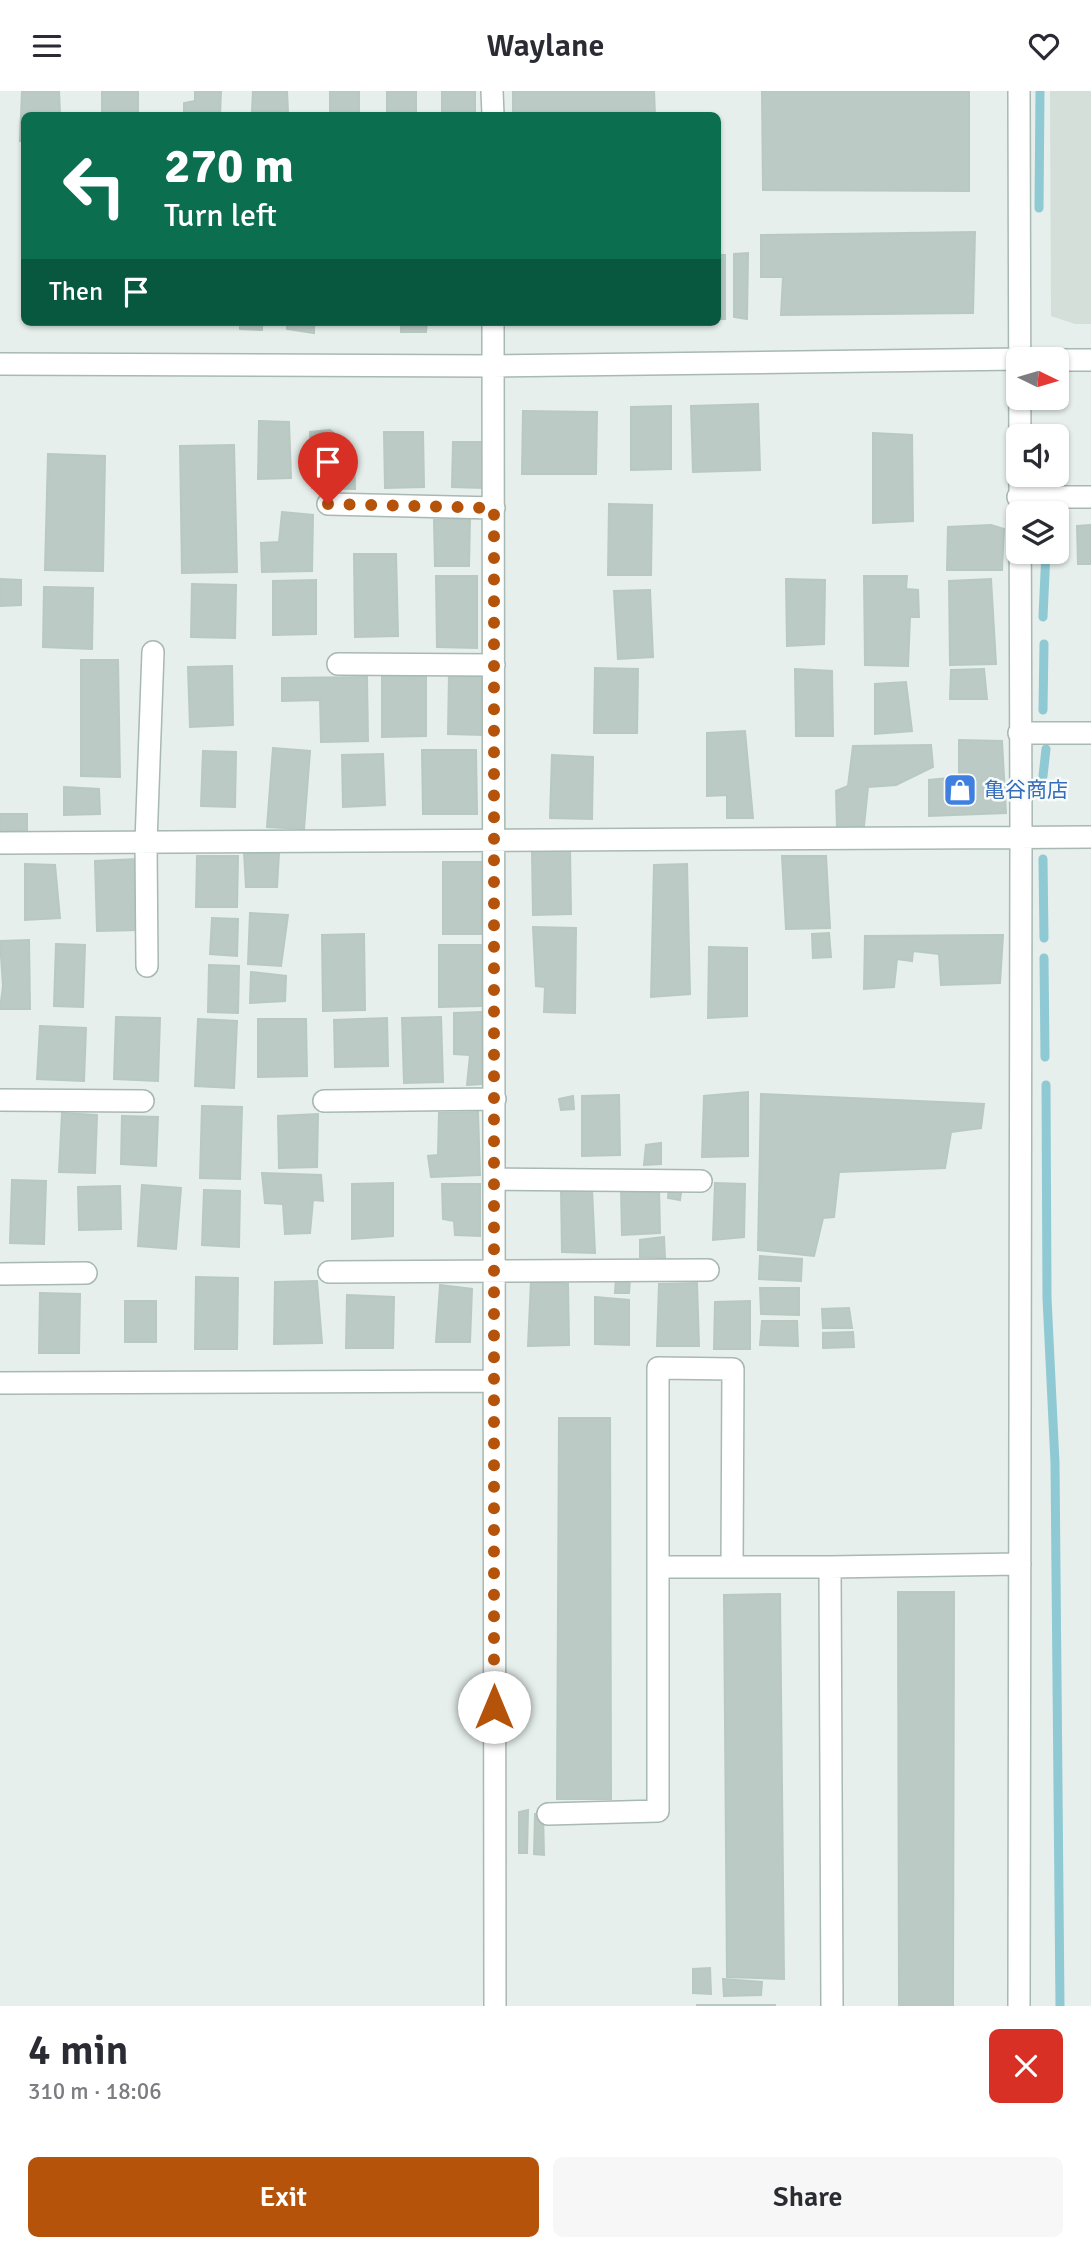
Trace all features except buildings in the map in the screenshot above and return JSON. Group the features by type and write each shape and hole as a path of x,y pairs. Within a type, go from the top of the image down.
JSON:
{"street":[{"path":"492,91 493,112"},
{"path":"1018,91 1018,347"},
{"path":"493,326 495,2006"},
{"path":"0,364 493,366 1006,359"},
{"path":"1069,360 1091,360"},
{"path":"1018,410 1021,837 1019,2006"},
{"path":"1018,497 1091,498"},
{"path":"328,504 494,508"},
{"path":"147,966 146,842 153,652"},
{"path":"338,664 494,665"},
{"path":"1019,733 1091,733"},
{"path":"0,843 1091,837"},
{"path":"324,1101 495,1099"},
{"path":"0,1100 143,1101"},
{"path":"494,1178 701,1181"},
{"path":"329,1272 708,1270"},
{"path":"0,1275 86,1273"},
{"path":"548,1814 658,1811 658,1368 733,1369 733,1567"},
{"path":"0,1383 494,1381"},
{"path":"658,1567 1020,1564"},
{"path":"830,1567 832,2006"}],"shaded area":[{"path":"1050,91 1091,91 1091,324 1075,324 1051,316"}],"waterway":[{"path":"1039,208 1040,91"},
{"path":"1043,617 1045,564"},
{"path":"1043,710 1044,644"},
{"path":"1043,776 1046,749"},
{"path":"1043,859 1044,938"},
{"path":"1044,958 1045,1057"},
{"path":"1046,1085 1047,1298 1055,1463 1060,2006"}],"place":[{"name":"亀谷商店","path":"960,790"}],"route":[{"path":"328,504 494,508 494,1707"}]}
